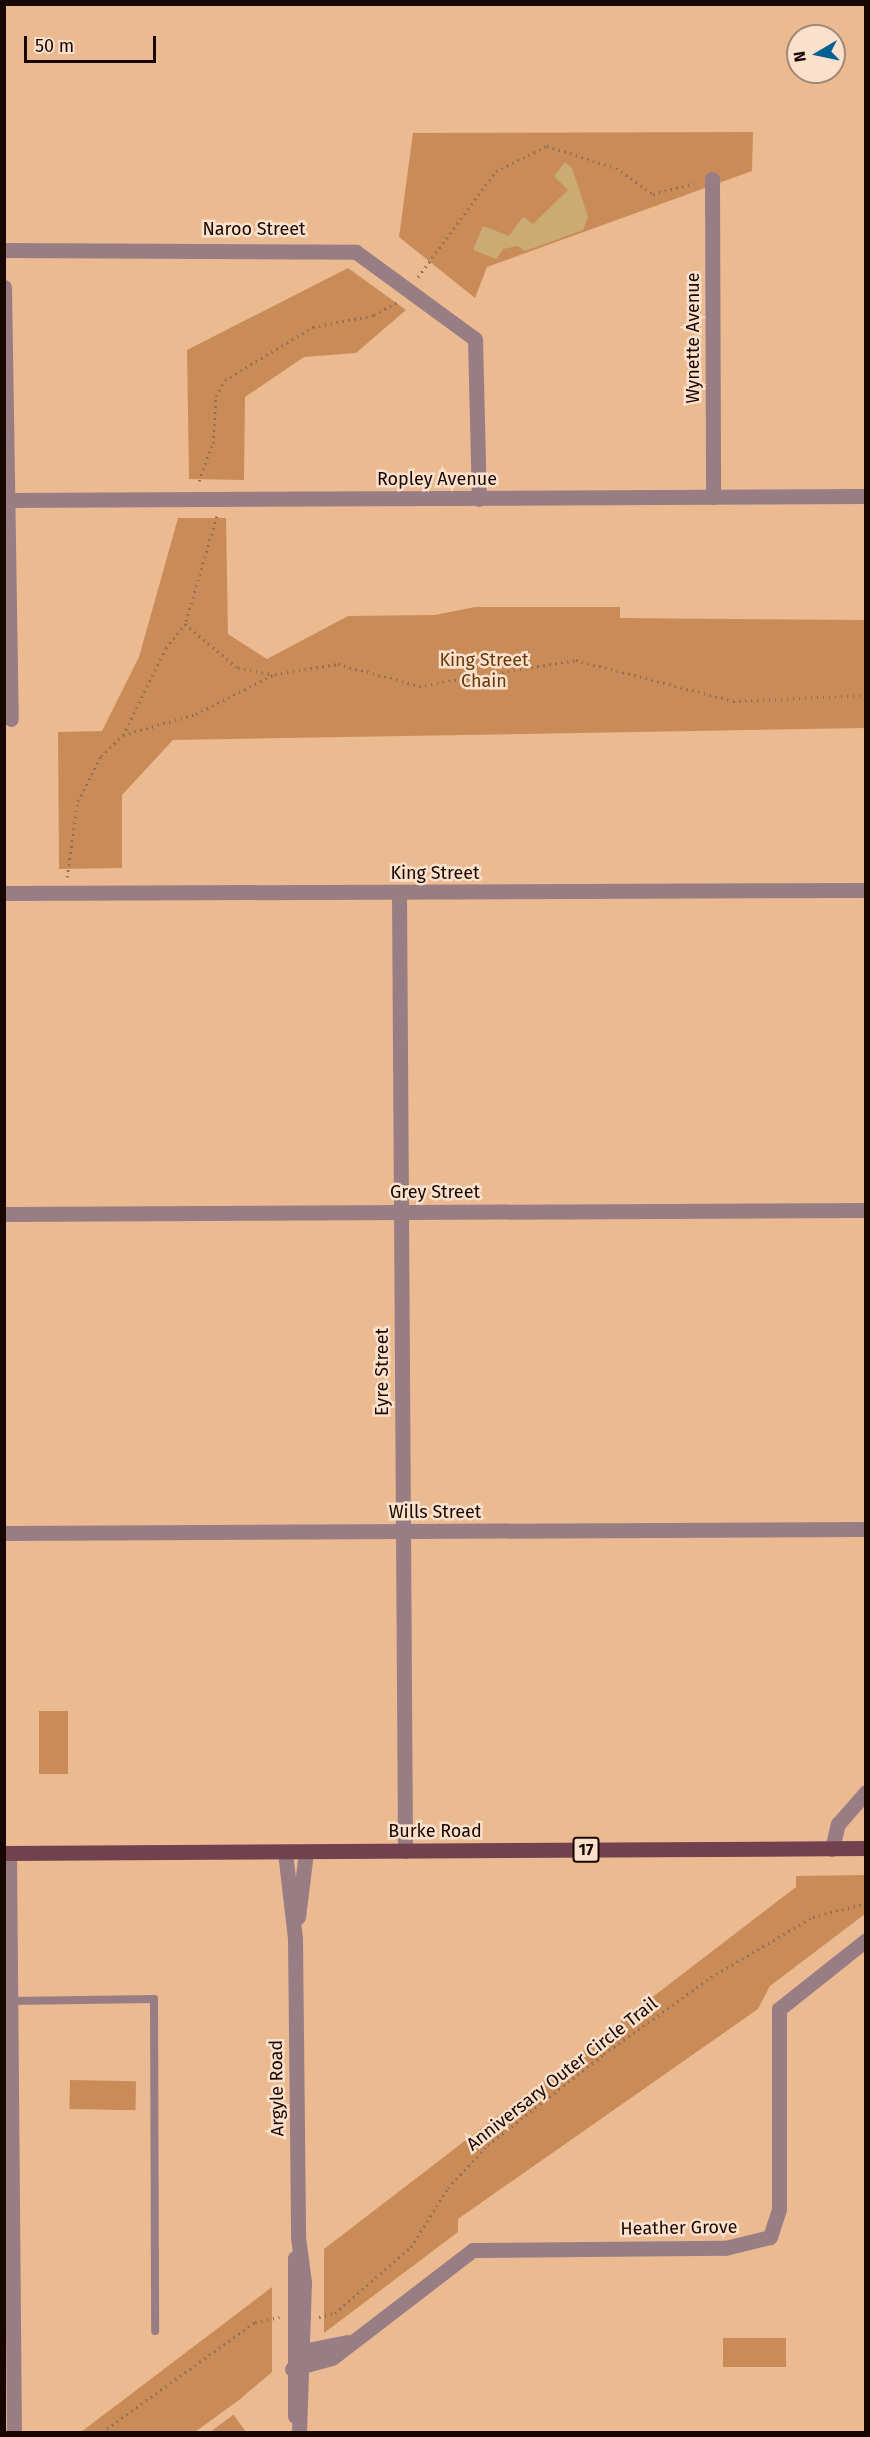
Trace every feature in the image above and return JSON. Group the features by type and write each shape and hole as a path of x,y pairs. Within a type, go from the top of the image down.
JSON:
{"main road":[{"name":"Burke Road","path":"7,1853 866,1848"}],"street":[{"name":"Wynette Avenue","path":"712,179 712,497"},
{"name":"Naroo Street","path":"4,250 340,248 367,258 475,339 480,499"},
{"path":"4,287 11,719"},
{"name":"Ropley Avenue","path":"8,500 866,496"},
{"name":"King Street","path":"4,893 866,890"},
{"name":"Eyre Street","path":"399,892 405,1851"},
{"name":"Grey Street","path":"4,1214 866,1210"},
{"name":"Wills Street","path":"4,1533 866,1529"},
{"path":"832,1849 841,1818 866,1792"},
{"name":"Argyle Road","path":"285,1852 295,1939 298,2433"},
{"name":"Argyle Road","path":"295,1939 306,1852"},
{"path":"7,1853 14,2433"},
{"name":"Heather Grove","path":"298,2369 332,2358 347,2342 473,2250 725,2248 770,2237 778,2209 779,2009 866,1940"},
{"name":"Heather Grove","path":"298,2352 347,2342"}],"lane":[{"path":"8,2001 154,2000 155,2331"}],"path":[{"path":"199,481 213,442 216,396 225,380 313,327 387,310 409,288 496,171 547,146 616,168 653,194 712,179"},
{"path":"69,872 83,785 123,735 160,659 185,624 217,516"},
{"path":"185,624 238,668 275,674"},
{"path":"123,735 196,714 275,674 338,664 419,686 576,660 733,701 866,695"},
{"name":"Anniversary Outer Circle Trail","path":"102,2433 255,2322 335,2313 403,2255 468,2164 604,2054 711,1977 813,1917 866,1903"}],"green space":[{"path":"753,132 752,171 487,267 475,298 399,237 413,133"},
{"path":"348,268 406,310 356,353 304,357 245,397 244,480 189,479 187,350"},
{"name":"King Street Chain","path":"178,518 226,518 228,634 267,659 348,616 435,615 475,607 620,607 620,618 865,620 865,728 173,740 122,795 122,868 59,869 58,732 102,731 139,657"},
{"path":"39,1711 68,1711 68,1774 39,1774"},
{"path":"865,1875 865,1914 770,1986 758,2009 458,2219 458,2232 324,2333 324,2249 796,1887 796,1876"},
{"path":"70,2080 136,2081 135,2110 69,2109"},
{"path":"272,2287 272,2372 239,2400 195,2432 81,2432"},
{"path":"723,2338 786,2338 786,2367 723,2367"},
{"path":"233,2415 246,2432 210,2432"}],"building":[{"path":"565,162 572,168 588,217 583,230 525,251 518,246 503,249 496,259 473,250 483,226 509,236 523,217 533,224 568,190 554,176"}]}
